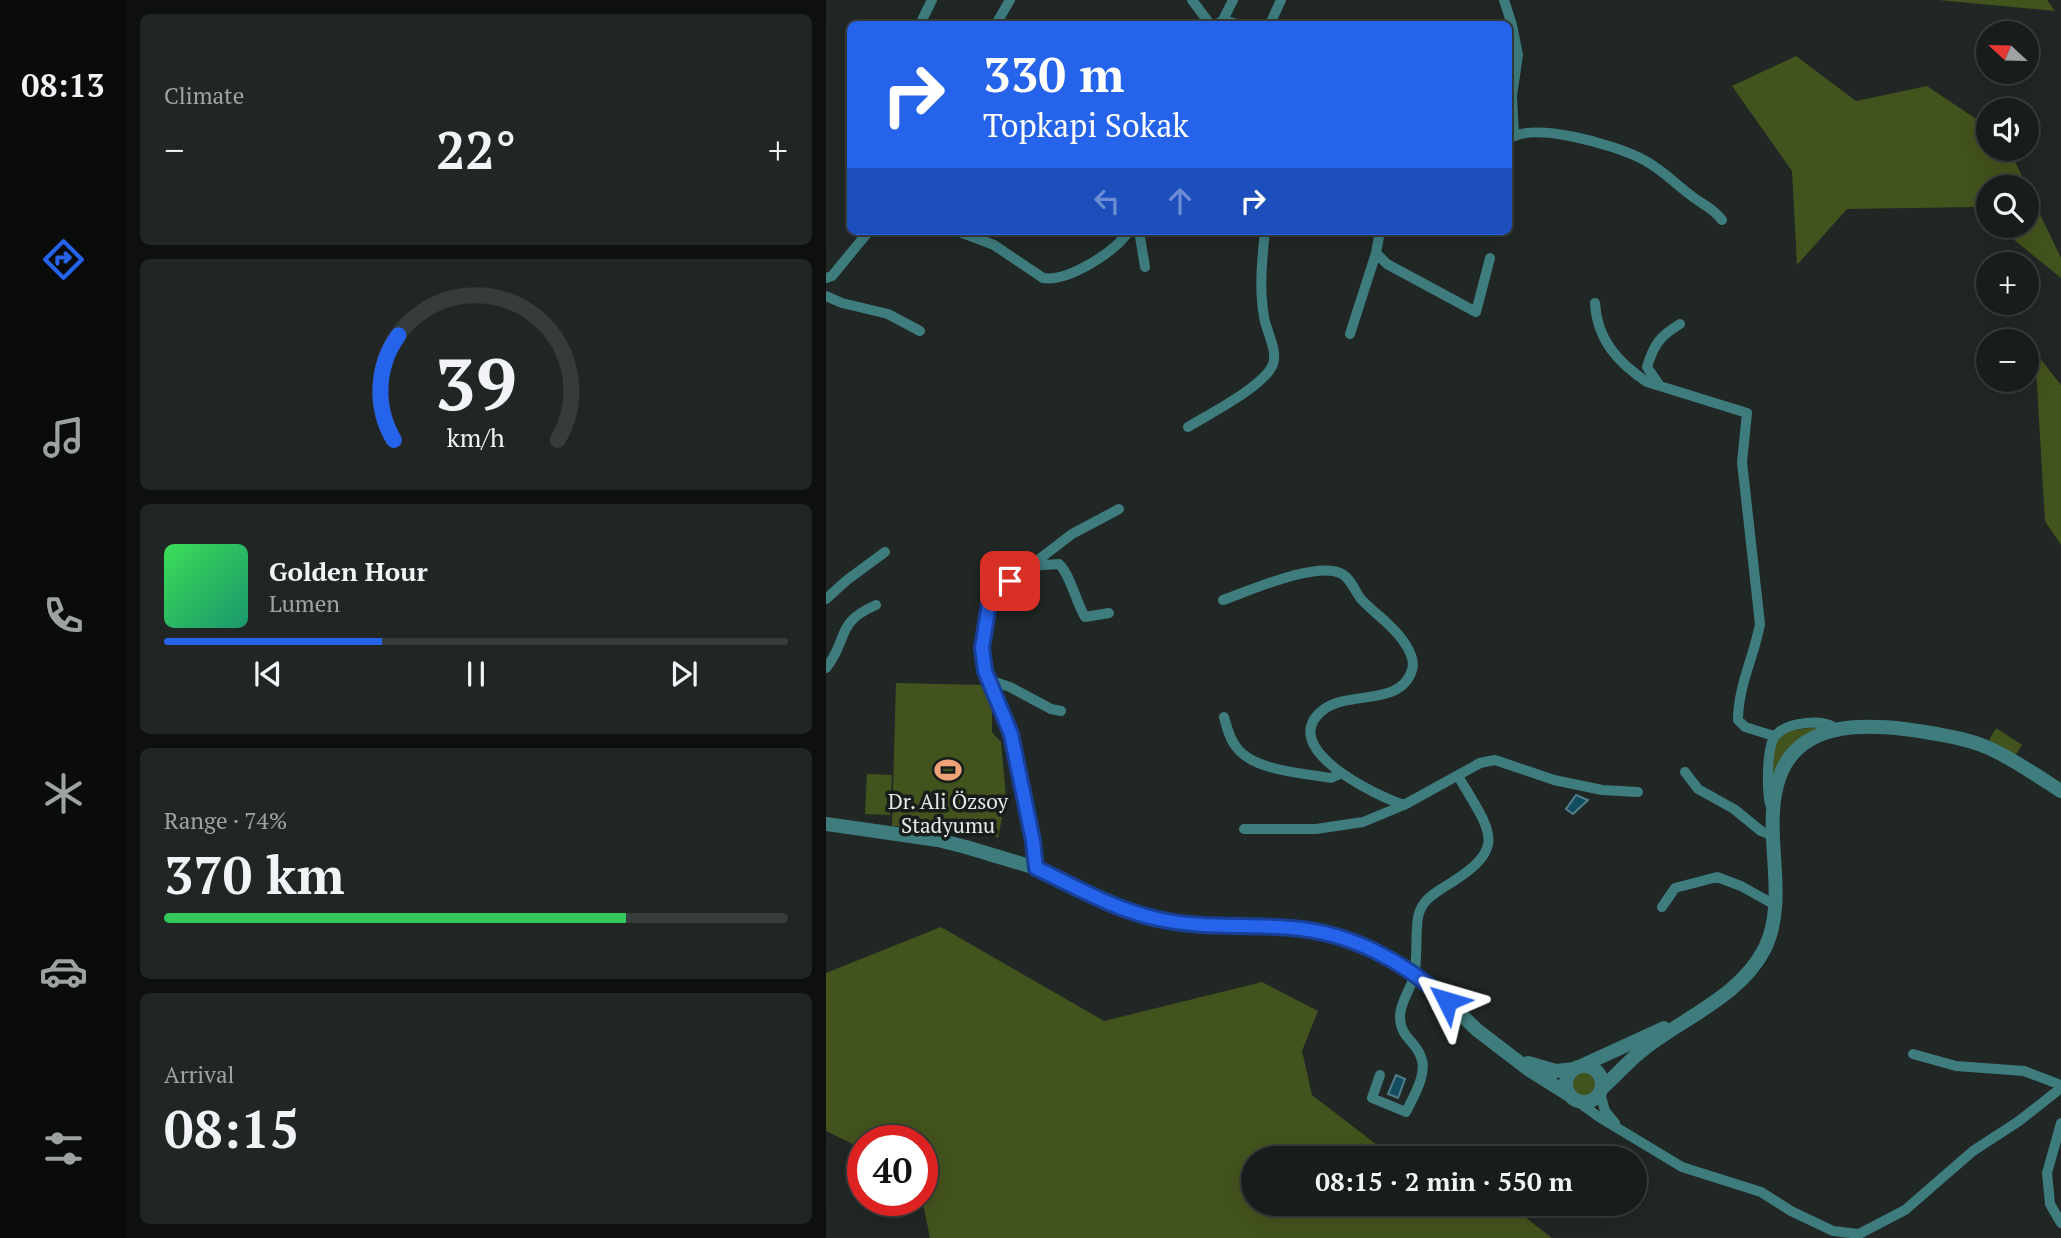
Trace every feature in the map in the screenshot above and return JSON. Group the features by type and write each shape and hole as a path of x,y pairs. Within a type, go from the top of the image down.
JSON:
{"street":[{"path":"922,21 932,0"},
{"path":"998,21 1010,0"},
{"path":"1192,0 1208,21"},
{"path":"1222,21 1233,0"},
{"path":"1272,21 1282,0"},
{"path":"1504,0 1509,21"},
{"path":"1512,31 1518,55 1512,86"},
{"path":"1512,137 1538,131 1565,135 1643,159 1714,210 1722,220"},
{"path":"826,278 832,276 866,235"},
{"path":"968,235 994,245 1043,278 1052,279 1087,265 1114,248 1125,235"},
{"path":"1140,235 1145,267"},
{"path":"1188,427 1234,400 1262,379 1272,367 1275,359 1260,291 1265,235"},
{"path":"1350,334 1379,235"},
{"path":"1376,253 1387,264 1476,312 1490,258"},
{"path":"826,296 842,303 888,314 920,331"},
{"path":"1595,303 1596,323 1616,356 1634,374 1647,382 1747,413 1742,462 1760,624 1757,643 1740,692 1738,720 1745,727 1774,736"},
{"path":"1660,386 1647,367 1651,354 1664,334 1680,324"},
{"path":"1036,868 1011,734 985,671 982,648 990,597 1072,534 1119,509"},
{"path":"826,599 885,552"},
{"path":"1029,566 1059,565 1065,570 1085,617 1109,613"},
{"path":"1223,600 1296,576 1317,571 1336,571 1345,575 1362,599 1391,627 1412,656 1413,668 1402,685 1391,692 1324,709 1316,719 1311,735 1314,746 1340,774 1383,798 1404,806"},
{"path":"826,668 832,660 844,628 853,617 876,605"},
{"path":"989,681 1010,687 1051,709 1061,711"},
{"path":"1224,718 1235,746 1248,758 1263,765 1331,778 1340,774"},
{"path":"1773,816 1769,798 1769,768 1774,736 1787,727 1805,723 1827,723 1837,729"},
{"path":"1679,1023 1578,1068 1566,1081 1567,1089 1574,1098 1590,1101 1644,1049 1664,1037 1679,1023 1728,993 1752,970 1773,928 1773,816 1777,783 1797,749 1812,738 1848,726 1898,729 1966,740 1993,750 2061,791"},
{"path":"1244,829 1345,827 1378,818 1480,763 1495,760 1566,783 1602,790 1638,792"},
{"path":"1685,772 1698,789 1734,809 1761,831 1773,835"},
{"path":"1380,1076 1372,1098 1406,1112 1420,1081 1422,1068 1421,1055 1403,1034 1400,1015 1414,975 1416,934 1423,903 1481,861 1488,852 1490,839 1484,819 1458,776"},
{"path":"826,824 938,840 1036,868 1119,908 1160,920 1240,928 1291,928 1335,935 1387,956 1431,986 1477,1030 1543,1080 1599,1117 1682,1167 1761,1192 1791,1211 1833,1231 1859,1234 1905,1210 1973,1151 2020,1121 2061,1086 2024,1071 1956,1066 1913,1054"},
{"path":"1662,907 1675,888 1717,877 1741,886 1775,905"},
{"path":"1517,1059 1556,1071 1588,1067 1597,1071 1601,1077 1600,1091 1605,1111 1622,1129"},
{"path":"2061,1123 2047,1173 2050,1204 2061,1223"}],"green space":[{"path":"1938,0 2047,0 2055,11"},
{"path":"1796,56 1856,101 1927,86 1976,119 1976,161 2015,161 2021,175 1976,175 1976,208 1847,209 1797,265 1792,171 1732,86"},
{"path":"2039,212 2061,258 2061,278 2039,260 2039,252 2029,252 2012,238 2039,238"},
{"path":"2039,357 2061,385 2061,545 2045,521 2037,392"},
{"name":"Dr. Ali Özsoy Stadyumu","path":"896,683 985,685 992,692 992,732 1001,742 1006,797 998,838 986,829 892,826"},
{"path":"1825,726 1791,748 1771,783 1774,745 1786,731"},
{"path":"1996,728 2022,745 2015,756 1989,740"},
{"path":"867,774 892,775 890,815 865,814"},
{"path":"941,927 1104,1021 1262,982 1318,1011 1302,1051 1312,1095 1378,1146 1241,1146 1241,1216 1524,1216 1552,1238 930,1238 925,1216 938,1216 938,1125 847,1125 847,1141 826,1131 826,973"},
{"path":"1584,1070 1594,1074 1598,1084 1594,1094 1584,1098 1574,1094 1570,1084 1574,1074"}],"water":[{"path":"1576,795 1588,800 1573,814 1566,809"},
{"path":"1396,1075 1405,1079 1398,1098 1388,1094"}],"place":[{"name":"Dr. Ali Özsoy Stadyumu","path":"948,770"}],"route":[{"path":"1010,581 990,597 982,648 985,671 1011,734 1036,868 1119,908 1160,920 1240,928 1291,928 1335,935 1387,956 1431,986 1447,1001"}]}
